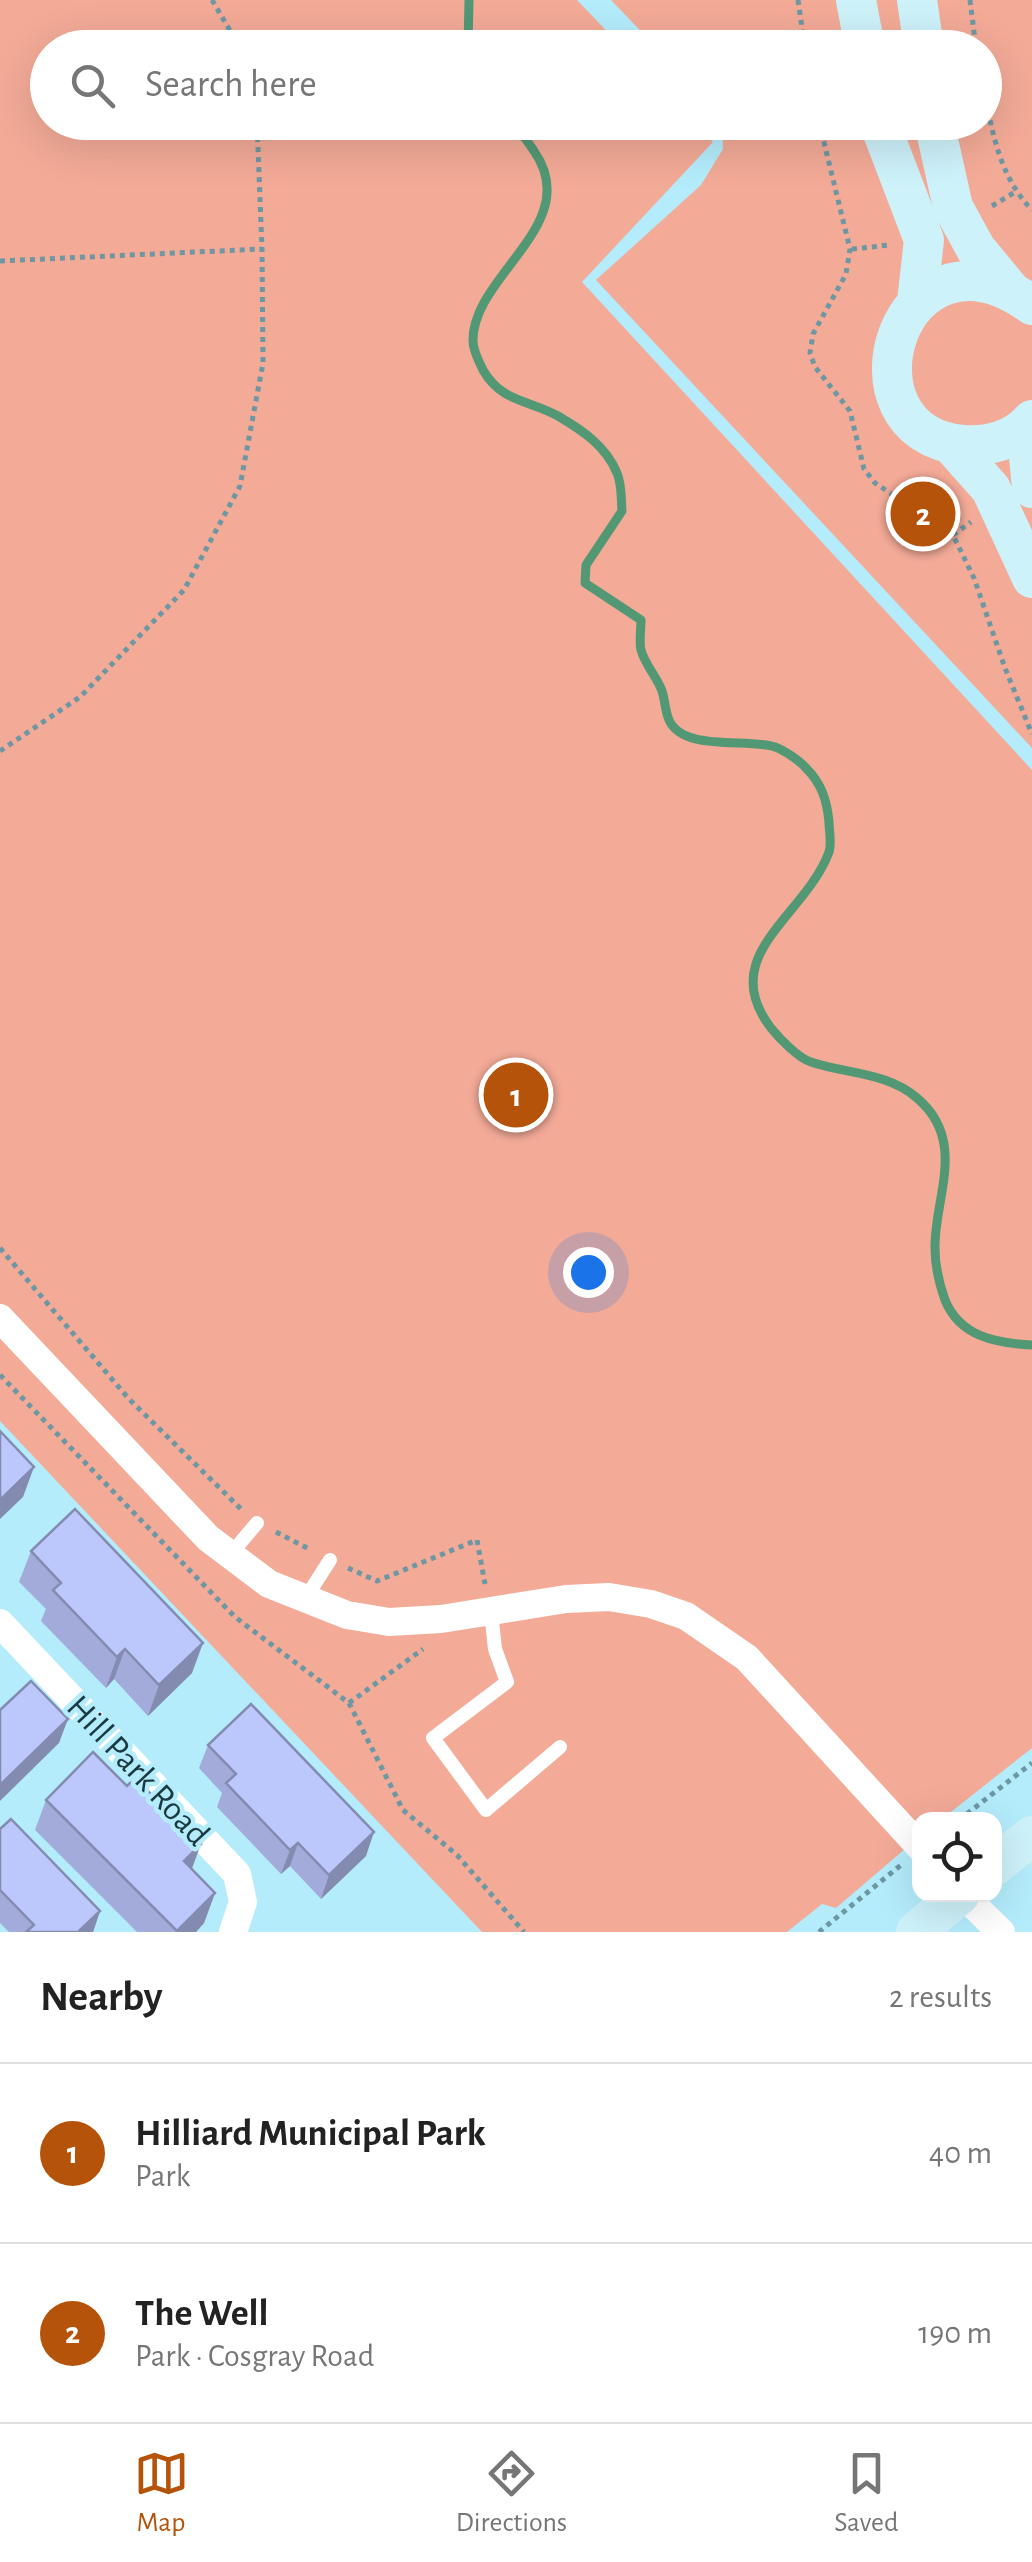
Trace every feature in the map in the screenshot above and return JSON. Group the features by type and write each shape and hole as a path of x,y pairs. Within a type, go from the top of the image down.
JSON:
{"main road":[{"path":"856,0 862,30"},
{"path":"917,0 921,30"},
{"path":"886,140 924,240 918,302"},
{"path":"938,140 952,207 976,249 1021,298"},
{"path":"1021,298 985,282 960,282 938,289 918,302 902,322 892,344 890,370 896,394 908,416 928,434 951,444 977,446 1003,440 1029,423"},
{"path":"1029,423 1032,488"},
{"path":"951,444 991,489 1032,578"},
{"path":"1002,1860 1032,1836"},
{"path":"916,1932 952,1902"}],"street":[{"path":"0,1318 229,1557 269,1584 347,1614 389,1622 441,1620 566,1599 609,1597 650,1604 686,1616 747,1658 912,1852"},
{"name":"Hill Park Road","path":"6,1640 238,1874 242,1902 234,1932"},
{"path":"969,1902 1000,1932"}],"lane":[{"path":"229,1557 258,1523"},
{"path":"305,1600 330,1560"},
{"path":"491,1612 495,1649 507,1682 433,1738 486,1810 560,1746"}],"path":[{"path":"212,0 230,30"},
{"path":"798,0 802,30"},
{"path":"970,0 974,30"},
{"path":"0,751 80,697 184,590 240,486 262,363 257,140"},
{"path":"824,140 850,249 846,274 813,334 810,354 850,412 864,469 875,482 953,535 974,578 1032,734"},
{"path":"995,140 1015,192 1032,210"},
{"path":"850,249 906,243"},
{"path":"0,261 262,249"},
{"path":"0,1248 129,1399 229,1500 258,1523 377,1580 477,1540 491,1612"},
{"path":"0,1375 235,1616 348,1703 403,1810 457,1855 524,1932"},
{"path":"348,1703 412,1654 428,1647"},
{"path":"968,1812 1032,1763"},
{"path":"820,1932 912,1856"}],"shaded area":[{"path":"0,0 577,0 606,30 30,30 30,140 711,140 582,282 1032,770 1032,1748 951,1812 912,1812 912,1843 836,1908 822,1904 787,1932 482,1932 0,1421"},
{"path":"611,0 1032,0 1032,748 596,280 701,185 723,149 723,140 1002,140 1002,30 640,30"}],"building":[{"path":"0,1431 34,1467 0,1500"},
{"path":"75,1509 203,1643 159,1685 125,1649 117,1657 53,1590 61,1583 31,1551"},
{"path":"31,1681 68,1719 0,1785 0,1710"},
{"path":"251,1704 374,1832 329,1875 298,1843 290,1850 226,1783 236,1774 208,1745"},
{"path":"93,1752 127,1786 135,1778 201,1844 184,1861 215,1893 177,1931 46,1800"},
{"path":"11,1819 100,1911 78,1932 26,1932 34,1925 0,1890 0,1829"}],"waterway":[{"path":"468,30 469,0"},
{"path":"526,140 546,177 546,202 537,226 477,317 473,341 478,360 498,388 576,427 612,463 620,482 622,511 586,565 585,583 641,620 641,650 676,730 702,740 775,747 803,765 820,787 828,814 829,852 758,957 753,979 756,1002 771,1028 800,1056 893,1083 917,1098 932,1115 945,1151 935,1248 945,1300 960,1322 981,1336 1032,1345"}],"place":[{"name":"The Well","path":"923,514"},
{"name":"Hilliard Municipal Park","path":"516,1095"}]}
